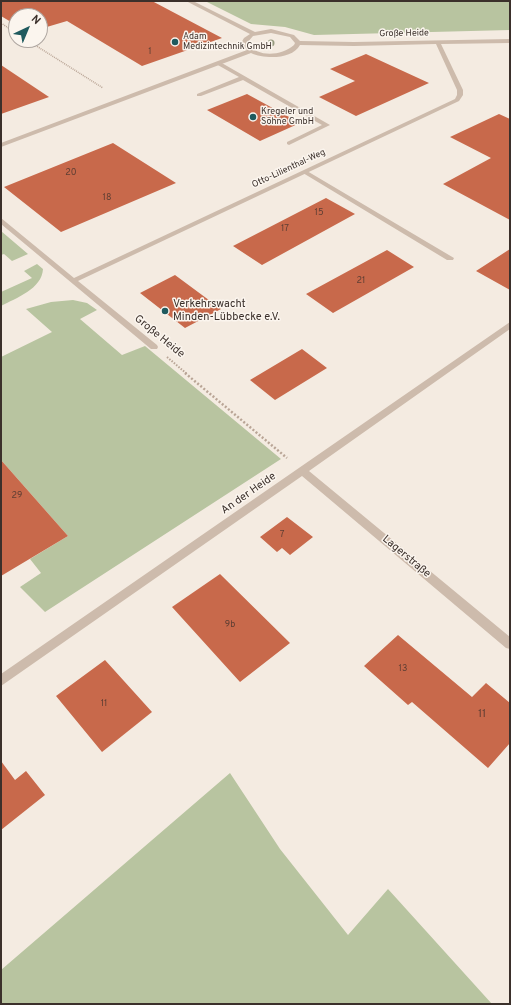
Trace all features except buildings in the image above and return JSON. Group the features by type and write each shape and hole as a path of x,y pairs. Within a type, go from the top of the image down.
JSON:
{"street":[{"path":"189,1 255,34"},
{"path":"1,145 250,51 264,54 281,54 294,50 298,43 296,39 286,34 270,32 255,34 245,40 244,43 250,51"},
{"name":"Große Heide","path":"298,43 438,43 510,41"},
{"name":"Otto-Lilienthal-Weg","path":"73,281 457,100 460,95 460,90 438,43"},
{"path":"218,63 327,125 289,143"},
{"path":"199,95 244,78"},
{"path":"305,172 450,258"},
{"name":"Große Heide","path":"1,220 154,347"},
{"name":"An der Heide","path":"1,681 510,325"},
{"name":"Lagerstraße","path":"303,471 510,644"}],"path":[{"path":"39,48 120,100"},
{"name":"Große Heide","path":"154,347 303,471"}],"green space":[{"path":"205,1 510,1 510,30 314,35 285,27 251,24"},
{"path":"1,231 28,254 12,261 4,254 1,255"},
{"path":"37,264 43,269 42,276 38,282 21,296 1,306 1,292 32,278 24,271"},
{"path":"73,300 87,303 97,310 80,319 122,355 145,346 281,459 45,612 20,587 41,573 30,559 68,536 1,460 1,357 52,332 26,309 51,302"},
{"path":"230,773 280,849 348,935 388,889 492,1004 1,1004 1,970"}],"place":[{"name":"Adam Medizintechnik GmbH","path":"175,42"},
{"name":"Kregeler und Söhne GmbH","path":"253,117"},
{"name":"Verkehrswacht Minden-Lübbecke e.V.","path":"165,311"}]}
